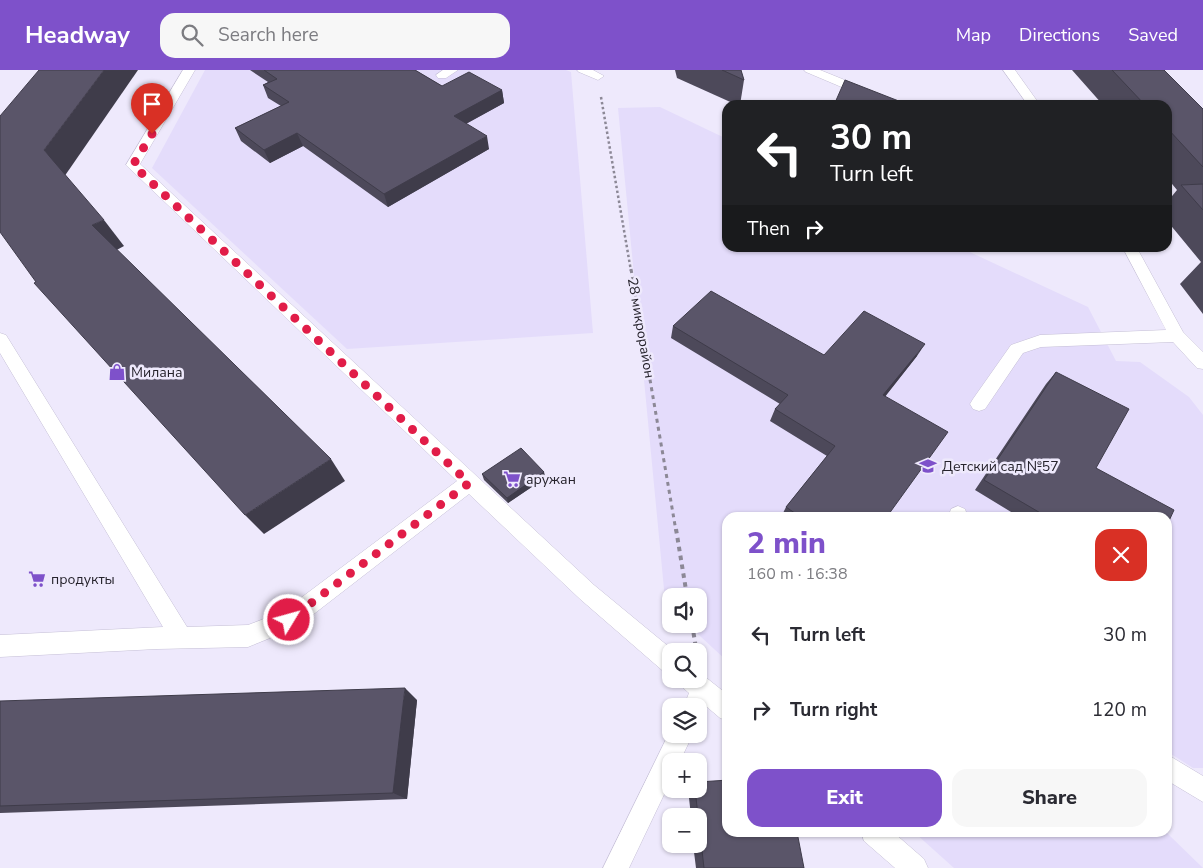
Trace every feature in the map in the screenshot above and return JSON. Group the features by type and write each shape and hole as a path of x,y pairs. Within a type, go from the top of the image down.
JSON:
{"lane":[{"path":"189,70 133,165 586,592 662,655"},
{"path":"583,70 598,76"},
{"path":"810,70 883,100"},
{"path":"1009,70 1030,100"},
{"path":"1132,252 1177,336 1203,363"},
{"path":"978,404 1017,349 1040,341 1177,336"},
{"path":"0,339 181,637"},
{"path":"0,646 181,637 248,636 289,620 469,483"},
{"path":"696,692 722,707"},
{"path":"616,868 677,743"},
{"path":"1172,770 1203,790"},
{"path":"879,837 915,868"}],"path":[{"name":"28 микрорайон","path":"598,76 686,588"}],"shaded area":[{"path":"205,70 566,70 571,72 593,333 347,349 152,168"},
{"name":"Детский сад №57","path":"660,107 722,137 722,252 970,252 1088,307 1116,361 1140,362 1189,397 1203,415 1203,768 1193,768 1172,755 1172,512 722,512 722,656 697,633 707,633 707,588 664,588 618,108"},
{"path":"919,837 1171,837 1203,868 954,868"}],"building":[{"path":"39,70 104,70 44,150 104,220 92,225 331,459 245,515 34,283 36,282 0,232 0,116"},
{"path":"264,70 415,70 442,86 469,72 502,90 454,116 487,136 384,194 297,133 264,150 235,128 289,102 263,85 277,79"},
{"path":"722,70 741,70 744,80"},
{"path":"1112,70 1164,70 1203,109 1203,167 1172,133 1172,100 1140,100"},
{"path":"845,80 896,100 836,100"},
{"path":"1203,184 1203,210 1181,185"},
{"path":"711,291 824,355 864,311 925,344 883,395 948,432 890,512 793,512 786,507 835,446 775,409 788,395 673,326"},
{"path":"1056,372 1129,409 1096,468 1174,510 1172,514 1172,512 1039,512 984,480"},
{"path":"521,448 544,472 507,498 482,474"},
{"path":"405,688 393,793 0,806 0,701"},
{"path":"722,780 722,837 798,837 804,868 704,868 702,853 707,853 707,808 697,808 696,798 707,798 707,781"}],"place":[{"name":"Милана","path":"117,372"},
{"name":"Детский сад №57","path":"928,466"},
{"name":"аружан","path":"512,479"},
{"name":"продукты","path":"37,579"}],"route":[{"path":"152,134 133,165 469,483 289,620"}]}
